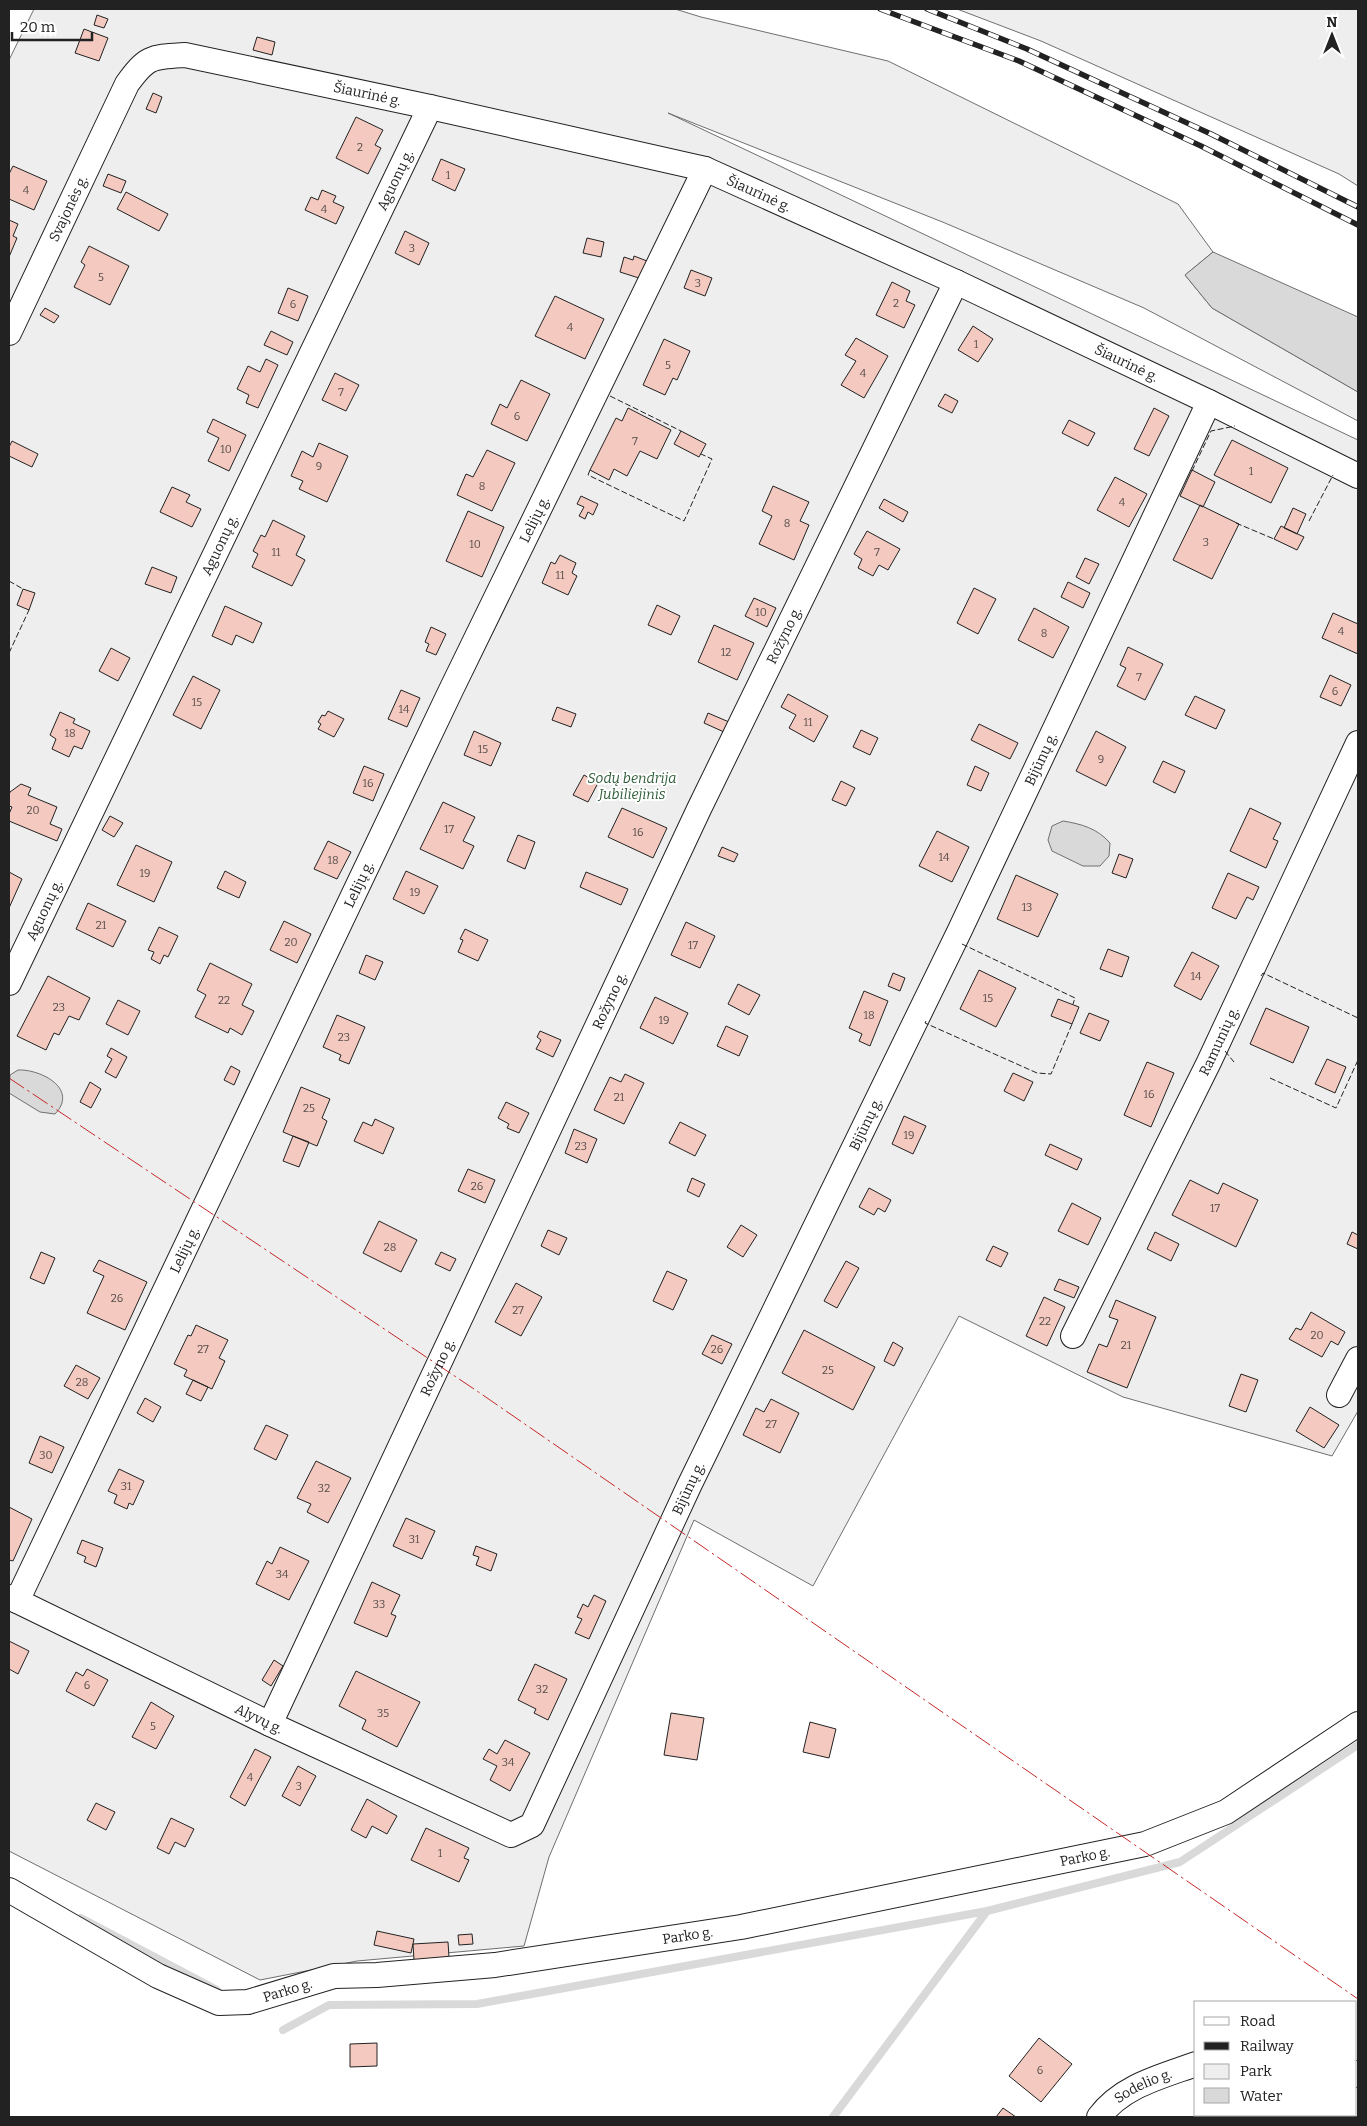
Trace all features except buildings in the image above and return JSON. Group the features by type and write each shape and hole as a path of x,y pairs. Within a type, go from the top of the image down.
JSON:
{"street":[{"name":"Šiaurinė g.","path":"126,84 138,68 155,57 185,55 430,107 705,169 956,282 1209,402 1358,476"},
{"name":"Svajonės g.","path":"9,333 126,84"},
{"name":"Aguonų g.","path":"9,983 430,107"},
{"name":"Lelijų g.","path":"13,1599 451,690 705,169"},
{"name":"Rožyno g.","path":"270,1724 699,809 956,282"},
{"name":"Bijūnų g.","path":"511,1835 532,1825 689,1486 959,932 1209,402"},
{"name":"Ramunių g.","path":"1073,1336 1209,1062 1358,743"},
{"path":"1339,1395 1358,1358"},
{"name":"Alyvų g.","path":"13,1599 270,1724 511,1835"},
{"name":"Parko g.","path":"9,1890 158,1976 219,2003 248,2002 334,1976 377,1975 495,1965 741,1927 1145,1844 1226,1812 1358,1724"},
{"name":"Sodelio g.","path":"1099,2117 1109,2104 1134,2087 1194,2065"}],"green space":[{"name":"Sodų bendrija Jubiliejinis","path":"34,9 675,9 701,17 888,61 1178,204 1213,252 1185,275 1212,308 1358,392 1358,421 1144,308 945,223 668,113 1358,440 1358,1411 1332,1456 1123,1397 959,1316 813,1586 694,1520 549,1857 524,1946 357,1961 260,1980 9,1851 9,60"},
{"path":"957,9 1358,9 1358,186 1339,174 1041,41"}],"water":[{"path":"1213,252 1358,317 1358,392 1212,308 1185,275"},
{"path":"1063,821 1088,828 1100,834 1110,843 1109,856 1100,866 1083,866 1052,851 1048,840 1052,826"},
{"path":"18,1070 37,1073 46,1077 60,1089 63,1096 61,1105 55,1114 40,1112 9,1093 10,1075"}],"waterway":[{"path":"283,2030 329,2005 477,2004 987,1911 1180,1862 1358,1745"},
{"path":"833,2117 987,1911"},
{"path":"81,1918 217,1990"}],"railway":[{"path":"880,9 1019,61 1201,146 1358,225"},
{"path":"927,9 1027,49 1211,134 1358,207"}],"fence":[{"path":"610,396 681,431"},
{"path":"1192,471 1211,431 1235,426"},
{"path":"590,470 588,475 684,521 712,459 701,454"},
{"path":"1309,521 1333,475"},
{"path":"1236,523 1274,539"},
{"path":"9,581 23,589"},
{"path":"9,653 29,610"},
{"path":"962,944 1075,998 1073,1004"},
{"path":"1261,976 1263,973 1358,1018"},
{"path":"926,1021 925,1023 1037,1073 1051,1074 1072,1024"},
{"path":"1225,1051 1234,1062"},
{"path":"1270,1078 1336,1108 1358,1060"}],"power":[{"path":"9,1078 477,1391 1358,1999"}]}
